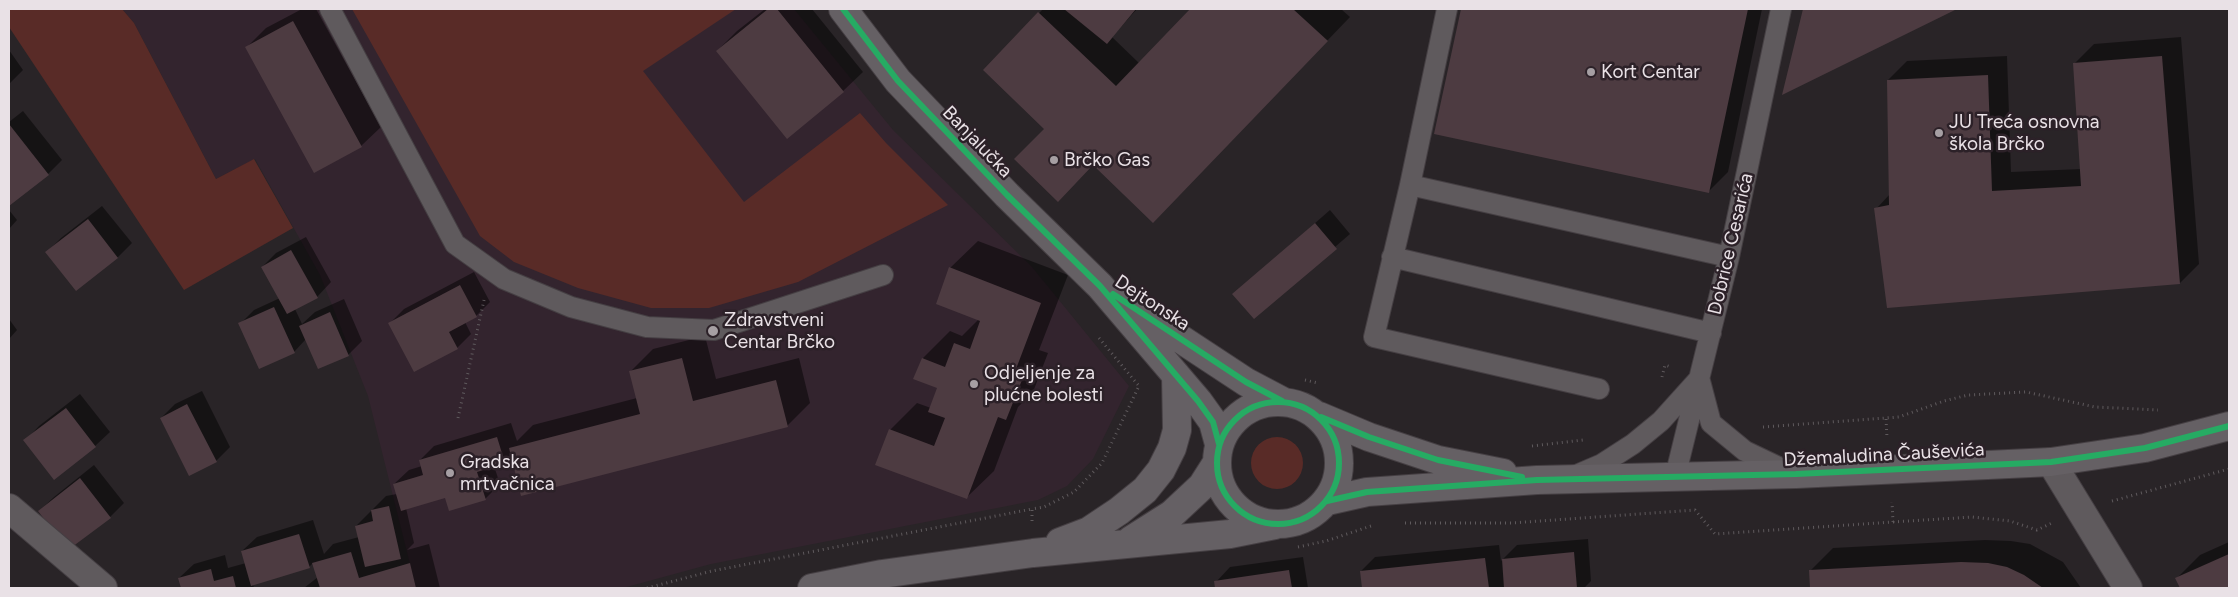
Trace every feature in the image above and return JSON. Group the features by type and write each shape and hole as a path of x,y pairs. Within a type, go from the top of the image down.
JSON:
{"main road":[{"name":"Banjalučka","path":"843,9 898,81 1007,195 1100,286"},
{"name":"Dejtonska","path":"1100,286 1198,401 1213,422 1218,454"},
{"name":"Dejtonska","path":"1100,286 1246,382 1282,401"},
{"path":"1033,553 1089,531 1119,511 1144,490 1156,476 1172,448 1176,430 1178,409 1176,375"},
{"path":"812,588 882,574 1033,553 1230,534 1297,522 1314,514 1327,501 1336,486 1340,467 1338,449 1332,432 1318,416 1301,406 1282,401 1261,404 1243,413 1228,426 1218,454 1202,486 1172,514 1126,543"},
{"name":"Džemaludina Čauševića","path":"1318,416 1369,437 1438,460 1537,480"},
{"name":"Džemaludina Čauševića","path":"1327,501 1367,492 1537,480 1796,474 2051,462 2145,448 2229,426"},
{"path":"1218,454 1220,484 1230,502 1243,515 1260,522 1275,525"}],"street":[{"path":"2051,462 2128,588"},
{"path":"9,508 103,588"}],"lane":[{"path":"330,9 455,244 504,279 580,309 647,327 714,330 883,275"},
{"path":"1447,9 1410,185 1374,337 1599,389"},
{"name":"Dobrice Cesarića","path":"1675,477 1729,257 1781,9"},
{"path":"1410,185 1729,257"},
{"path":"1392,257 1711,333"},
{"path":"1699,379 1711,423 1745,451 1796,474"},
{"path":"1565,479 1602,464 1633,444 1660,421 1699,379"}],"path":[{"path":"458,418 491,270"},
{"path":"647,588 712,571 1032,509"}],"shaded area":[{"path":"9,9 122,9 134,23 216,179 254,159 293,228 184,290 9,27"},
{"name":"Zdravstveni Centar Brčko","path":"122,9 794,9 893,130 1032,267 1129,386 1093,459 1067,486 1038,500 711,564 623,588 416,588 368,396 320,275 255,159 216,179 134,23"},
{"path":"352,9 736,9 643,71 744,202 860,113 886,143 948,205 798,282 709,308 651,308 578,288 514,262 480,236"},
{"path":"1272,437 1282,437 1296,444 1303,458 1303,468 1296,482 1282,489 1272,489 1262,485 1255,478 1251,468 1251,458 1255,448 1262,441"}],"building":[{"path":"768,9 777,9 844,92 787,139 716,51"},
{"path":"1064,9 1136,9 1107,44"},
{"path":"1190,9 1293,9 1328,41 1153,223 1093,165 1058,202 1014,159 1044,129 983,70 1038,12 1116,86"},
{"name":"Kort Centar","path":"1461,9 1748,9 1709,193 1434,134"},
{"path":"1803,9 1957,9 1782,95"},
{"path":"293,21 362,147 314,173 245,47"},
{"name":"JU Treća osnovna škola Brčko","path":"2162,56 2180,284 1887,308 1874,208 1889,205 1887,80 1988,75 1992,191 2081,186 2073,63"},
{"path":"9,124 49,175 9,206"},
{"path":"88,219 118,258 76,291 45,252"},
{"path":"1315,223 1337,249 1254,319 1232,294"},
{"path":"291,250 318,298 287,314 261,267"},
{"name":"Odjeljenje za plućne bolesti","path":"949,267 1041,303 1013,377 1022,380 1006,420 998,417 967,499 875,465 889,429 934,446 945,418 928,412 937,388 913,379 922,358 945,367 954,343 970,349 980,321 936,304"},
{"path":"460,285 477,317 449,332 458,349 414,372 388,323"},
{"path":"274,307 295,353 259,369 238,323"},
{"path":"330,312 349,356 318,369 299,326"},
{"path":"682,358 693,401 776,380 788,427 521,496 509,448 640,414 629,371"},
{"path":"187,404 217,462 189,476 160,418"},
{"path":"66,408 96,447 54,480 23,440"},
{"name":"Gradska mrtvačnica","path":"497,437 505,463 477,472 486,500 449,511 445,498 401,511 393,484 423,475 419,460"},
{"path":"80,478 111,518 68,550 38,511"},
{"path":"389,506 401,559 365,567 355,526 373,521 371,510"},
{"path":"299,534 310,568 251,586 241,551"},
{"path":"351,552 359,578 410,563 416,588 320,588 312,563"},
{"path":"1574,552 1577,588 1504,588 1502,559"},
{"path":"2229,554 2229,588 2180,588 2175,578"},
{"path":"1485,558 1489,588 1362,588 1360,571"},
{"path":"1961,562 1988,563 2007,567 2024,575 2043,588 1810,588 1809,570"},
{"path":"211,569 214,581 233,576 236,588 181,588 178,578"},
{"path":"1289,570 1292,588 1215,588 1214,581"}],"cycle path":[{"path":"843,9 898,81 1007,195 1100,286 1198,401 1213,422 1219,444"},
{"path":"1113,294 1246,382 1282,401"},
{"path":"1278,402 1302,406 1321,420 1335,439 1339,463 1335,487 1321,506 1302,520 1278,524 1254,520 1235,506 1221,487 1217,463 1221,439 1235,420 1254,406 1278,402"},
{"path":"1321,417 1369,437 1438,460 1522,477"},
{"path":"1327,501 1367,492 1537,480 1796,474 2051,462 2145,448 2229,426"}],"place":[{"name":"Kort Centar","path":"1591,72"},
{"name":"JU Treća osnovna škola Brčko","path":"1939,133"},
{"name":"Brčko Gas","path":"1054,160"},
{"name":"Zdravstveni Centar Brčko","path":"713,331"},
{"name":"Odjeljenje za plućne bolesti","path":"974,384"},
{"name":"Gradska mrtvačnica","path":"450,473"}]}
